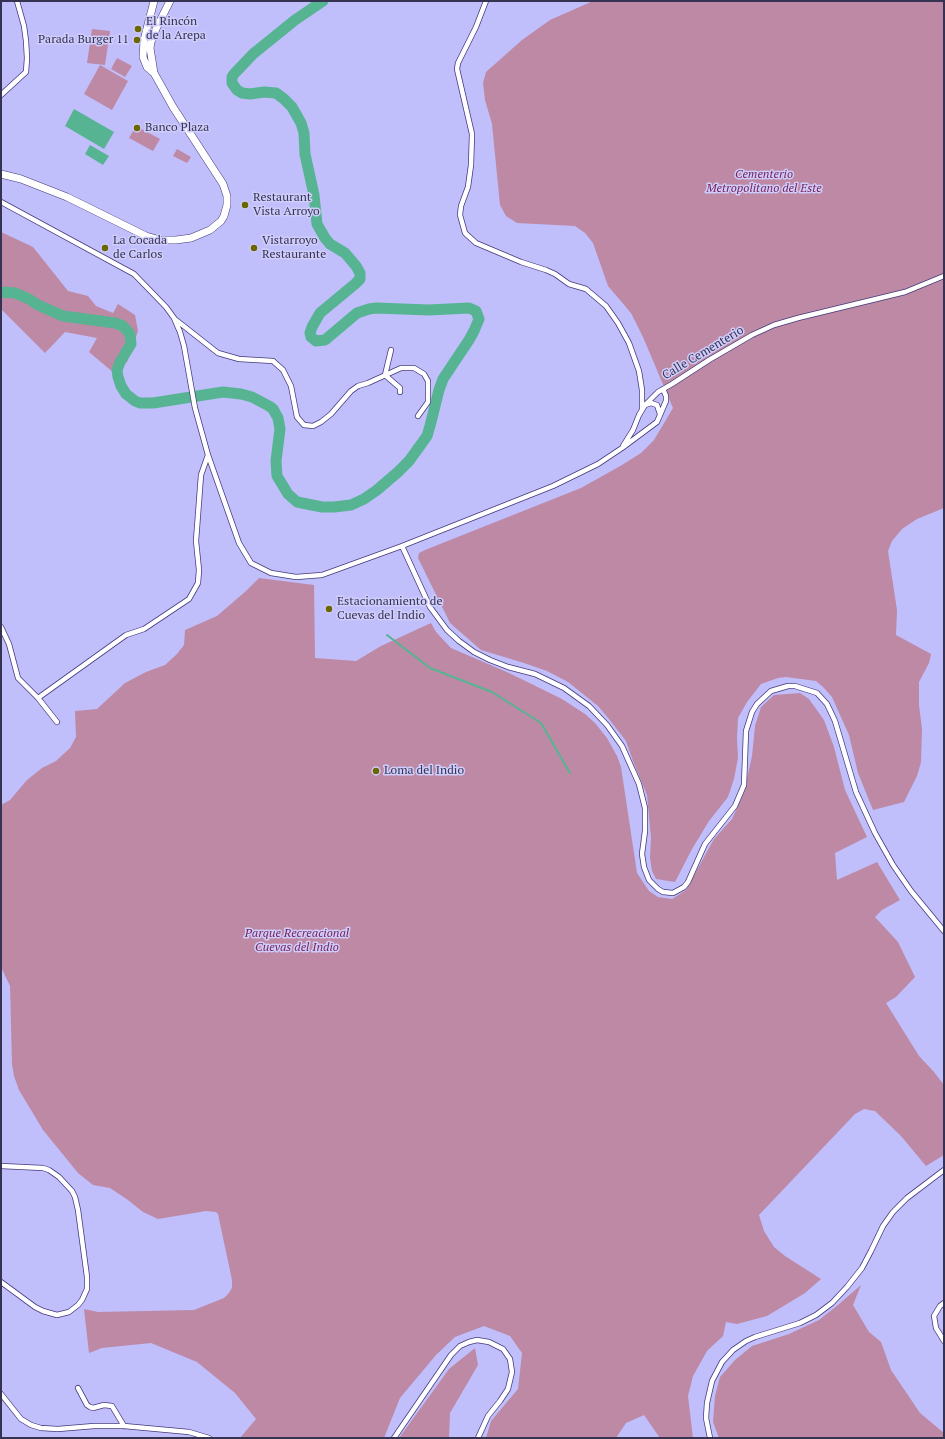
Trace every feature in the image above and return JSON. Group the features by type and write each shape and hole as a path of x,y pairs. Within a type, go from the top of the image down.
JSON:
{"street":[{"path":"1,95 26,72 26,41 24,26 17,1"},
{"path":"154,1 144,40 143,51 147,67 154,73"},
{"path":"1,174 21,179 48,189 146,236 160,240 183,240 191,238 216,226 224,216 226,209 227,196 225,188 217,173 173,107 154,73 150,48 151,42 170,1"},
{"path":"486,1 476,27 458,63 457,69 472,134 471,164 468,187 461,206 460,215 463,229 465,233 476,243 521,262 555,274 569,284 586,289 606,306 618,323 629,343 639,371 644,407"},
{"path":"1,202 134,274 158,297 175,319 218,353 239,359 273,361 283,370 291,386 298,416 304,425 313,426 321,422 331,414 351,391 358,386 401,368 414,368 424,374 428,381 428,402 418,416"},
{"name":"Calle Cementerio","path":"175,319 184,346 195,408 208,454 243,551 251,563 271,573 287,576 316,576 337,570 402,546 553,486 598,464 657,422 666,402 666,396 663,389 752,335 774,325 899,294 944,276"},
{"path":"385,375 391,350"},
{"path":"385,375 400,388 400,392"},
{"path":"622,448 644,407 658,392 663,389"},
{"path":"644,407 651,403 657,405 660,410 660,416"},
{"path":"38,698 126,635 144,629 189,598 198,583 199,570 196,541 198,512 201,475 208,454"},
{"path":"402,546 430,606 447,630 459,641 474,652 490,660 508,667 535,674 564,688 589,706 607,725 622,746 639,784 645,808 645,831 642,854 644,868 649,880 658,889 663,892 674,893 684,887 688,882 706,844 735,806 744,786 746,731 752,712 757,704 771,691 795,686 817,693 827,704 835,721 856,792 875,833 893,865 911,891 944,931"},
{"path":"1,627 10,644 18,678 38,698 57,722"},
{"path":"1,1166 43,1168 49,1170 59,1177 72,1191 78,1210 87,1277 87,1289 78,1305 69,1312 57,1315 50,1314 39,1309 1,1282"},
{"path":"710,1438 706,1412 710,1389 718,1368 728,1356 746,1341 800,1323 832,1303 862,1268 872,1251 883,1226 893,1212 907,1198 944,1170"},
{"path":"944,1303 940,1306 934,1316 936,1328 944,1341"},
{"path":"394,1438 451,1355 460,1346 477,1340 489,1342 503,1349 510,1359 512,1372 511,1382 508,1389 488,1416 478,1438"},
{"path":"78,1388 87,1405 90,1407 93,1408 104,1405 112,1406 124,1426"},
{"path":"1,1394 21,1419 40,1428 58,1430 94,1426 124,1426 189,1432 209,1438"}],"green space":[{"name":"Cementerio Metropolitano del Este","path":"593,1 944,1 944,508 917,519 902,529 892,541 888,551 897,610 896,635 931,654 929,663 919,682 919,705 922,729 921,762 917,776 904,802 873,810 858,773 849,735 832,697 816,681 786,677 761,684 747,702 738,718 738,758 734,779 728,797 709,821 692,849 675,882 656,879 652,871 650,858 651,837 647,795 626,741 609,719 598,706 568,682 547,671 481,650 450,623 418,558 419,553 425,550 581,488 622,465 641,453 654,440 673,408 643,337 631,313 608,286 593,243 585,233 575,226 517,223 506,216 500,205 492,124 485,100 483,83 486,72 522,40 550,20"},
{"path":"92,29 110,31 105,65 87,63"},
{"path":"117,58 132,66 125,77 111,69"},
{"path":"100,65 128,81 112,110 84,94"},
{"path":"136,126 160,139 153,151 129,138"},
{"path":"177,149 191,157 187,163 173,156"},
{"path":"1,232 33,247 68,291 88,296 96,306 113,313 118,304 135,315 138,331 127,362 114,373 89,352 97,338 65,332 45,353 1,309"},
{"name":"Parque Recreacional Cuevas del Indio","path":"259,578 314,585 315,658 356,661 381,646 431,623 436,632 451,648 509,673 562,699 585,714 595,723 607,738 617,756 621,767 637,873 649,891 658,897 672,899 686,890 714,839 732,819 744,793 752,756 755,726 761,707 774,695 800,693 809,699 824,720 834,747 845,790 867,837 835,853 837,880 877,862 900,900 882,910 875,917 898,942 915,977 896,997 886,1003 919,1056 944,1085 944,1155 926,1166 901,1136 875,1111 864,1109 855,1114 759,1215 764,1231 774,1247 785,1256 821,1279 805,1293 767,1316 737,1324 726,1322 723,1336 707,1351 693,1376 688,1396 693,1438 660,1438 644,1415 626,1423 616,1438 486,1438 491,1421 518,1389 522,1353 510,1336 484,1326 455,1337 436,1355 400,1398 384,1438 240,1438 256,1419 235,1393 197,1362 151,1343 102,1348 89,1353 84,1309 98,1312 194,1310 224,1298 232,1288 232,1280 218,1214 216,1212 206,1211 158,1219 143,1212 110,1188 93,1185 78,1173 43,1130 19,1090 12,1064 10,986 1,967 1,805 10,800 27,780 42,768 56,761 70,748 76,737 75,711 97,709 125,683 146,672 165,665 184,645 185,630 217,616"},
{"path":"861,1285 853,1305 869,1332 881,1342 891,1370 920,1413 944,1433 944,1438 719,1438 713,1422 715,1396 720,1377 735,1360 752,1346 789,1334 819,1320"},
{"path":"475,1348 478,1365 450,1413 449,1438 399,1438 449,1369"}],"shaded area":[{"path":"74,109 114,132 104,149 65,126"},
{"path":"90,145 109,156 103,165 85,154"}],"waterway":[{"path":"1,292 15,293 63,316 115,323 123,326 130,334 131,344 120,362 117,370 118,377 126,394 135,401 140,403 153,403 223,392 252,397 269,406 273,409 278,418 280,429 276,461 277,476 288,494 297,502 322,507 351,505 364,499 377,490 398,472 409,461 427,436 443,379 469,340 479,319 476,311 469,308 429,310 376,308 357,313 325,340 316,341 311,337 310,333 312,327 320,313 355,284 360,279 360,273 345,253 330,244 317,224 314,195 305,154 304,133 301,123 292,107 276,93 242,93 237,90 232,83 232,77 253,54 295,20 323,1"},
{"path":"387,635 430,668 492,692 541,723 570,773"}],"place":[{"name":"El Rincón de la Arepa","path":"138,29"},
{"name":"Parada Burger 11","path":"137,40"},
{"name":"Banco Plaza","path":"137,128"},
{"name":"Restaurant Vista Arroyo","path":"245,205"},
{"name":"La Cocada de Carlos","path":"105,248"},
{"name":"Vistarroyo Restaurante","path":"254,248"},
{"name":"Estacionamiento de Cuevas del Indio","path":"329,609"},
{"name":"Loma del Indio","path":"376,771"}]}
